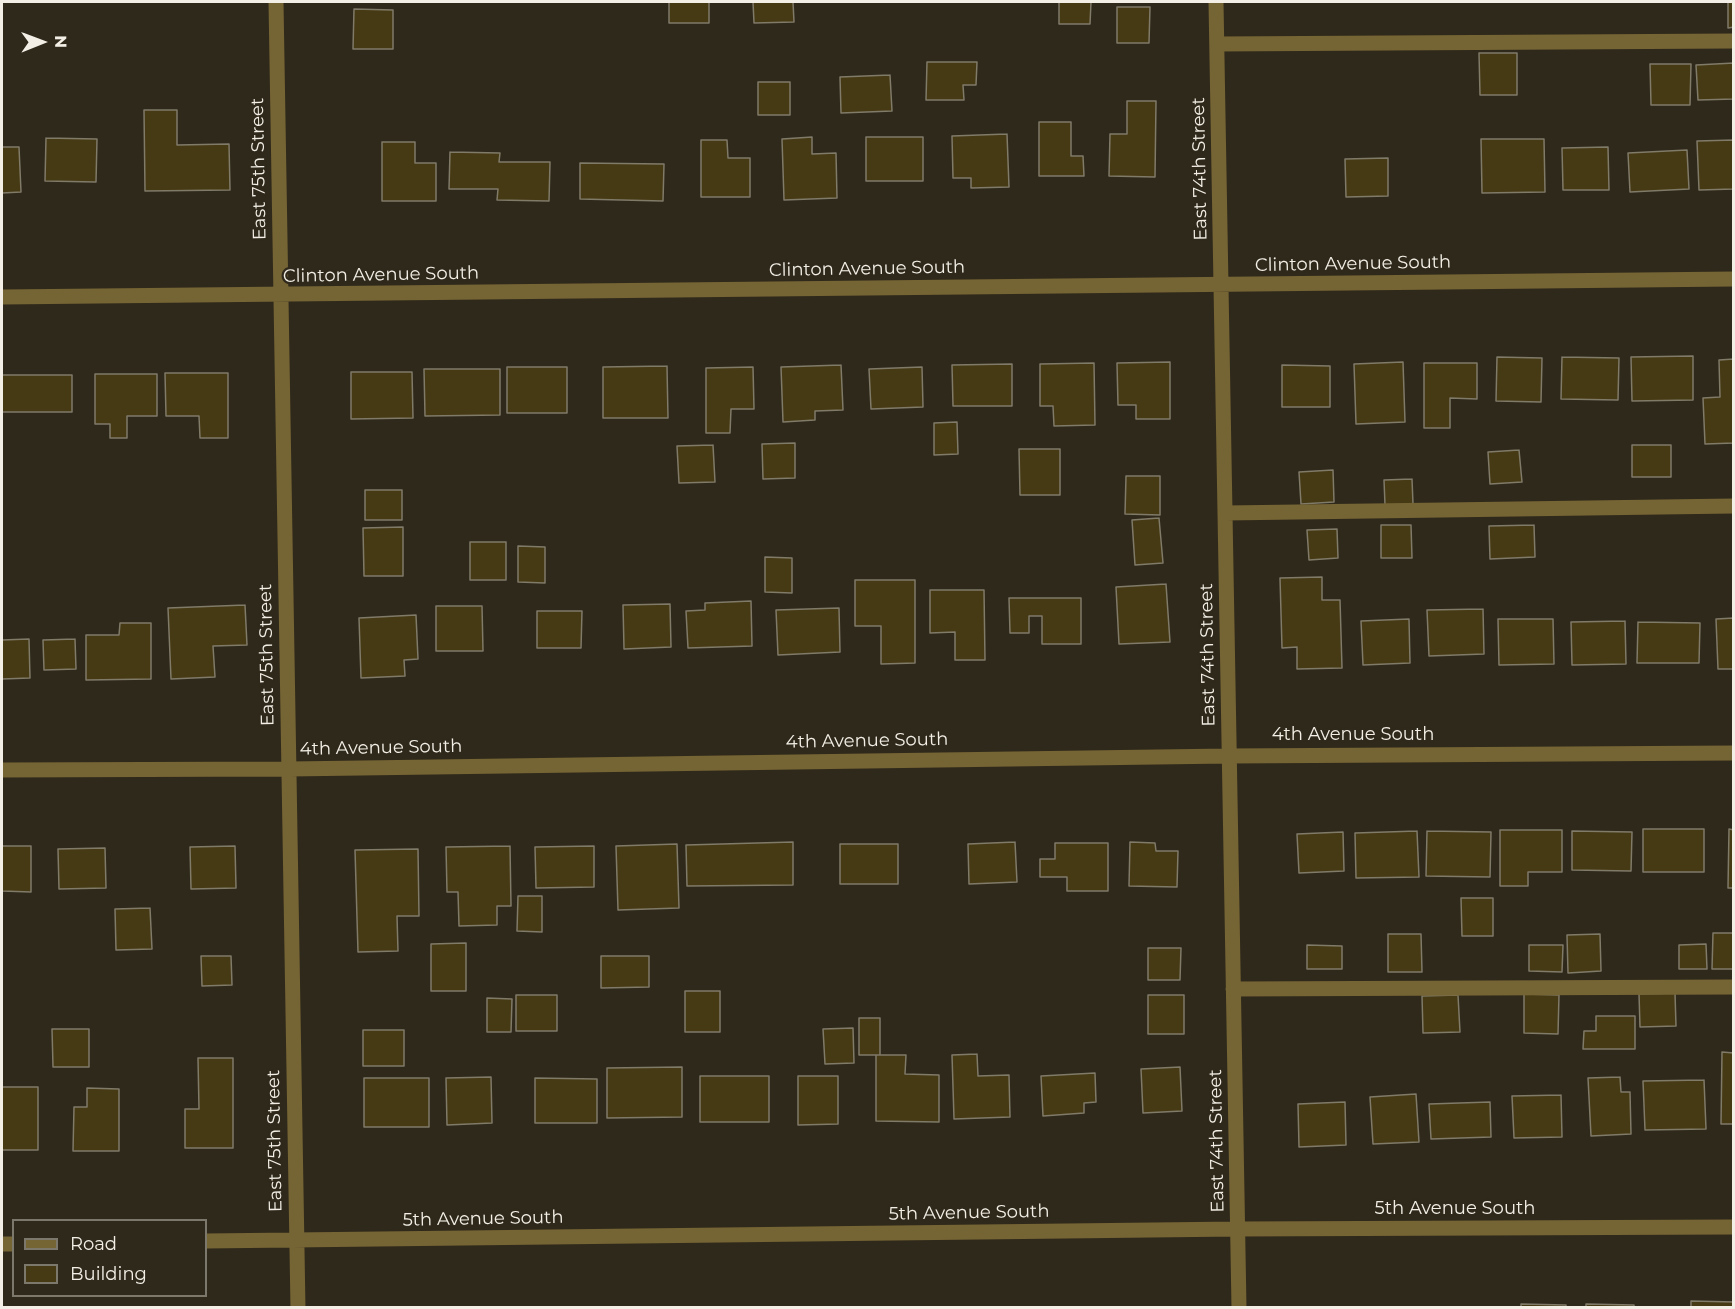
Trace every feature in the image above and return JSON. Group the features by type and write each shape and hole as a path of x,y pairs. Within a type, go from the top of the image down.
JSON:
{"street":[{"name":"East 75th Street","path":"276,2 298,1308"},
{"name":"East 74th Street","path":"1216,2 1239,1308"},
{"path":"1217,44 1734,41"},
{"name":"Clinton Avenue South","path":"2,297 281,296 1734,279"},
{"path":"1225,513 1734,506"},
{"name":"4th Avenue South","path":"2,770 288,769 1229,756 1734,753"},
{"path":"1233,989 1734,987"},
{"name":"5th Avenue South","path":"207,1241 1238,1229 1734,1227"}],"building":[{"path":"669,2 709,2 709,23 669,23"},
{"path":"753,2 793,2 794,22 754,23"},
{"path":"1059,2 1091,2 1090,24 1059,24"},
{"path":"1728,2 1734,2 1734,27 1728,28"},
{"path":"1117,7 1150,7 1149,43 1117,43"},
{"path":"354,9 393,10 393,49 353,49"},
{"path":"1479,53 1517,53 1517,95 1480,95"},
{"path":"927,62 977,62 976,85 963,85 964,100 926,100"},
{"path":"1734,63 1734,99 1698,100 1696,65"},
{"path":"1650,64 1691,64 1690,105 1651,105"},
{"path":"890,75 892,111 841,113 840,77"},
{"path":"758,82 790,82 790,115 758,115"},
{"path":"1127,101 1156,101 1155,177 1109,176 1110,134 1127,134"},
{"path":"144,110 177,110 177,145 229,144 230,190 145,191"},
{"path":"1039,122 1071,122 1071,156 1083,156 1084,176 1039,176"},
{"path":"1007,134 1009,187 971,188 971,178 953,178 952,136"},
{"path":"812,137 812,154 836,153 837,198 784,200 782,139"},
{"path":"866,137 923,137 923,181 866,181"},
{"path":"46,138 97,139 96,182 45,181"},
{"path":"1481,139 1544,139 1545,192 1482,193"},
{"path":"701,140 727,140 728,158 750,158 750,197 701,197"},
{"path":"1734,140 1734,189 1699,190 1697,141"},
{"path":"382,142 415,142 415,163 436,163 436,201 382,201"},
{"path":"2,147 19,147 21,192 2,193"},
{"path":"1608,147 1609,190 1563,190 1562,148"},
{"path":"1687,150 1689,189 1630,192 1628,153"},
{"path":"450,152 500,153 499,162 550,162 549,201 497,200 498,189 449,189"},
{"path":"1388,158 1388,196 1346,197 1345,159"},
{"path":"580,163 664,164 663,201 580,199"},
{"path":"1693,356 1693,400 1632,401 1631,357"},
{"path":"1497,357 1542,358 1541,402 1496,401"},
{"path":"1562,357 1619,358 1618,400 1561,399"},
{"path":"1734,359 1734,443 1705,444 1703,398 1720,397 1719,360"},
{"path":"1170,362 1170,419 1136,419 1136,405 1118,405 1117,363"},
{"path":"1403,362 1405,422 1356,424 1354,364"},
{"path":"1094,363 1095,425 1054,426 1053,406 1040,406 1040,364"},
{"path":"1424,363 1477,363 1477,399 1450,398 1450,428 1424,428"},
{"path":"1012,364 1012,406 953,406 952,365"},
{"path":"841,365 843,410 815,411 815,420 783,422 781,367"},
{"path":"1282,365 1330,366 1330,407 1282,407"},
{"path":"667,366 668,418 603,418 603,367"},
{"path":"507,367 567,367 567,413 507,413"},
{"path":"753,367 754,409 731,409 730,433 706,433 706,368"},
{"path":"922,367 923,407 871,409 869,369"},
{"path":"424,369 500,369 500,415 425,416"},
{"path":"351,372 412,372 413,418 351,419"},
{"path":"165,373 228,373 228,438 200,438 199,416 166,416"},
{"path":"95,374 157,374 157,416 127,416 127,438 110,438 110,424 95,424"},
{"path":"2,375 72,375 72,412 2,412"},
{"path":"957,422 958,454 934,455 934,423"},
{"path":"795,443 795,478 763,479 762,444"},
{"path":"713,445 715,482 679,483 677,446"},
{"path":"1632,445 1671,445 1671,477 1632,477"},
{"path":"1019,449 1060,449 1060,495 1020,495"},
{"path":"1519,450 1522,482 1490,484 1488,452"},
{"path":"1333,470 1334,502 1301,504 1299,472"},
{"path":"1126,476 1160,476 1160,515 1125,514"},
{"path":"1412,479 1413,504 1385,505 1384,480"},
{"path":"365,490 402,490 402,520 365,520"},
{"path":"1159,518 1163,563 1135,565 1132,520"},
{"path":"1381,525 1411,525 1412,558 1381,558"},
{"path":"1534,525 1535,557 1490,559 1489,526"},
{"path":"403,527 403,576 364,576 363,528"},
{"path":"1337,529 1338,558 1309,560 1307,530"},
{"path":"470,542 506,542 506,580 470,580"},
{"path":"518,546 545,547 545,583 518,582"},
{"path":"765,557 792,558 792,593 765,592"},
{"path":"1322,577 1322,600 1340,600 1342,668 1297,669 1297,647 1282,648 1280,578"},
{"path":"855,580 915,580 915,663 881,664 881,626 855,626"},
{"path":"1166,584 1170,642 1119,644 1116,587"},
{"path":"930,590 984,590 985,660 955,660 955,632 930,633"},
{"path":"1009,598 1081,598 1081,644 1042,644 1042,616 1029,616 1029,633 1010,633"},
{"path":"751,601 752,646 688,648 686,611 705,610 705,603"},
{"path":"670,604 671,647 624,649 623,605"},
{"path":"245,605 247,645 213,646 215,677 171,679 168,608"},
{"path":"436,606 482,606 483,651 436,651"},
{"path":"839,608 840,652 778,655 776,610"},
{"path":"1483,609 1484,654 1429,656 1427,610"},
{"path":"537,611 582,611 581,648 537,648"},
{"path":"416,615 418,659 404,660 405,676 361,678 359,618"},
{"path":"1734,618 1734,669 1718,669 1716,619"},
{"path":"1409,619 1410,663 1363,665 1361,621"},
{"path":"1498,619 1553,619 1554,664 1499,665"},
{"path":"1625,621 1626,664 1572,665 1571,622"},
{"path":"1638,622 1700,623 1699,663 1637,663"},
{"path":"120,623 151,623 151,679 86,680 86,635 119,635"},
{"path":"29,639 30,678 2,679 2,640"},
{"path":"75,639 76,669 44,670 43,640"},
{"path":"1643,829 1704,829 1704,872 1643,872"},
{"path":"1729,829 1734,830 1734,888 1728,888"},
{"path":"1500,830 1562,830 1562,872 1528,872 1528,886 1500,886"},
{"path":"1417,831 1419,877 1356,878 1355,833"},
{"path":"1427,831 1491,832 1490,877 1426,876"},
{"path":"1572,831 1632,832 1631,871 1572,870"},
{"path":"1343,832 1344,871 1299,873 1297,834"},
{"path":"793,842 793,885 687,886 686,845"},
{"path":"1015,842 1017,882 969,884 968,844"},
{"path":"1130,842 1155,843 1156,851 1178,851 1177,887 1129,886"},
{"path":"1055,843 1108,843 1108,891 1067,891 1067,877 1040,877 1040,859 1055,859"},
{"path":"677,844 679,908 618,910 616,846"},
{"path":"840,844 898,844 898,884 840,884"},
{"path":"2,846 31,846 31,892 2,891"},
{"path":"235,846 236,888 191,889 190,847"},
{"path":"510,846 511,906 497,906 497,925 459,926 458,892 447,892 446,847"},
{"path":"594,846 594,887 536,888 535,847"},
{"path":"105,848 106,888 59,889 58,849"},
{"path":"418,849 419,916 397,916 398,951 358,952 355,850"},
{"path":"518,896 542,896 542,932 517,931"},
{"path":"1461,898 1493,898 1493,936 1462,936"},
{"path":"150,908 152,949 116,950 115,909"},
{"path":"1713,933 1734,933 1734,969 1712,969"},
{"path":"1388,934 1421,934 1422,972 1388,972"},
{"path":"1600,934 1601,971 1568,973 1567,935"},
{"path":"466,943 466,991 431,991 431,944"},
{"path":"1706,944 1707,969 1679,969 1679,945"},
{"path":"1307,945 1342,946 1342,969 1307,969"},
{"path":"1529,945 1563,945 1562,972 1529,971"},
{"path":"1148,948 1181,948 1180,980 1148,980"},
{"path":"201,956 231,956 232,985 202,986"},
{"path":"601,956 649,956 649,987 601,988"},
{"path":"685,991 720,991 720,1032 685,1032"},
{"path":"1675,993 1676,1026 1640,1027 1639,994"},
{"path":"1524,994 1559,995 1558,1034 1524,1033"},
{"path":"516,995 557,995 557,1031 516,1031"},
{"path":"1148,995 1184,995 1184,1034 1148,1034"},
{"path":"1458,995 1460,1032 1423,1033 1422,996"},
{"path":"487,998 512,999 511,1032 487,1032"},
{"path":"1596,1016 1635,1016 1635,1049 1583,1049 1584,1031 1596,1031"},
{"path":"859,1018 880,1018 880,1055 859,1055"},
{"path":"853,1028 854,1063 825,1064 823,1029"},
{"path":"52,1029 89,1029 89,1067 53,1067"},
{"path":"363,1030 404,1030 404,1066 363,1066"},
{"path":"1722,1052 1734,1053 1734,1124 1721,1124"},
{"path":"977,1054 978,1076 1009,1075 1010,1117 954,1119 952,1055"},
{"path":"876,1055 906,1055 905,1074 939,1075 939,1122 876,1121"},
{"path":"198,1058 233,1058 233,1148 185,1148 185,1109 199,1109"},
{"path":"682,1067 682,1117 607,1118 607,1068"},
{"path":"1180,1067 1182,1111 1143,1113 1141,1069"},
{"path":"1095,1073 1096,1102 1084,1103 1084,1113 1043,1116 1041,1076"},
{"path":"700,1076 769,1076 769,1122 700,1122"},
{"path":"798,1076 838,1076 838,1124 798,1125"},
{"path":"491,1077 492,1123 447,1125 446,1078"},
{"path":"1620,1077 1621,1092 1630,1092 1631,1134 1591,1136 1588,1078"},
{"path":"364,1078 429,1078 429,1127 364,1127"},
{"path":"535,1078 597,1079 597,1123 535,1123"},
{"path":"1704,1080 1706,1129 1645,1130 1643,1081"},
{"path":"2,1087 38,1087 38,1150 2,1150"},
{"path":"87,1088 119,1089 119,1151 73,1151 74,1107 87,1107"},
{"path":"1416,1094 1419,1142 1373,1144 1370,1097"},
{"path":"1561,1095 1562,1137 1514,1138 1512,1096"},
{"path":"1345,1102 1346,1145 1299,1147 1298,1104"},
{"path":"1490,1102 1491,1137 1431,1139 1429,1104"},
{"path":"1691,1301 1734,1302 1734,1308 1691,1308"},
{"path":"1521,1304 1566,1305 1566,1308 1521,1308"},
{"path":"1586,1304 1634,1305 1634,1308 1586,1308"}]}
